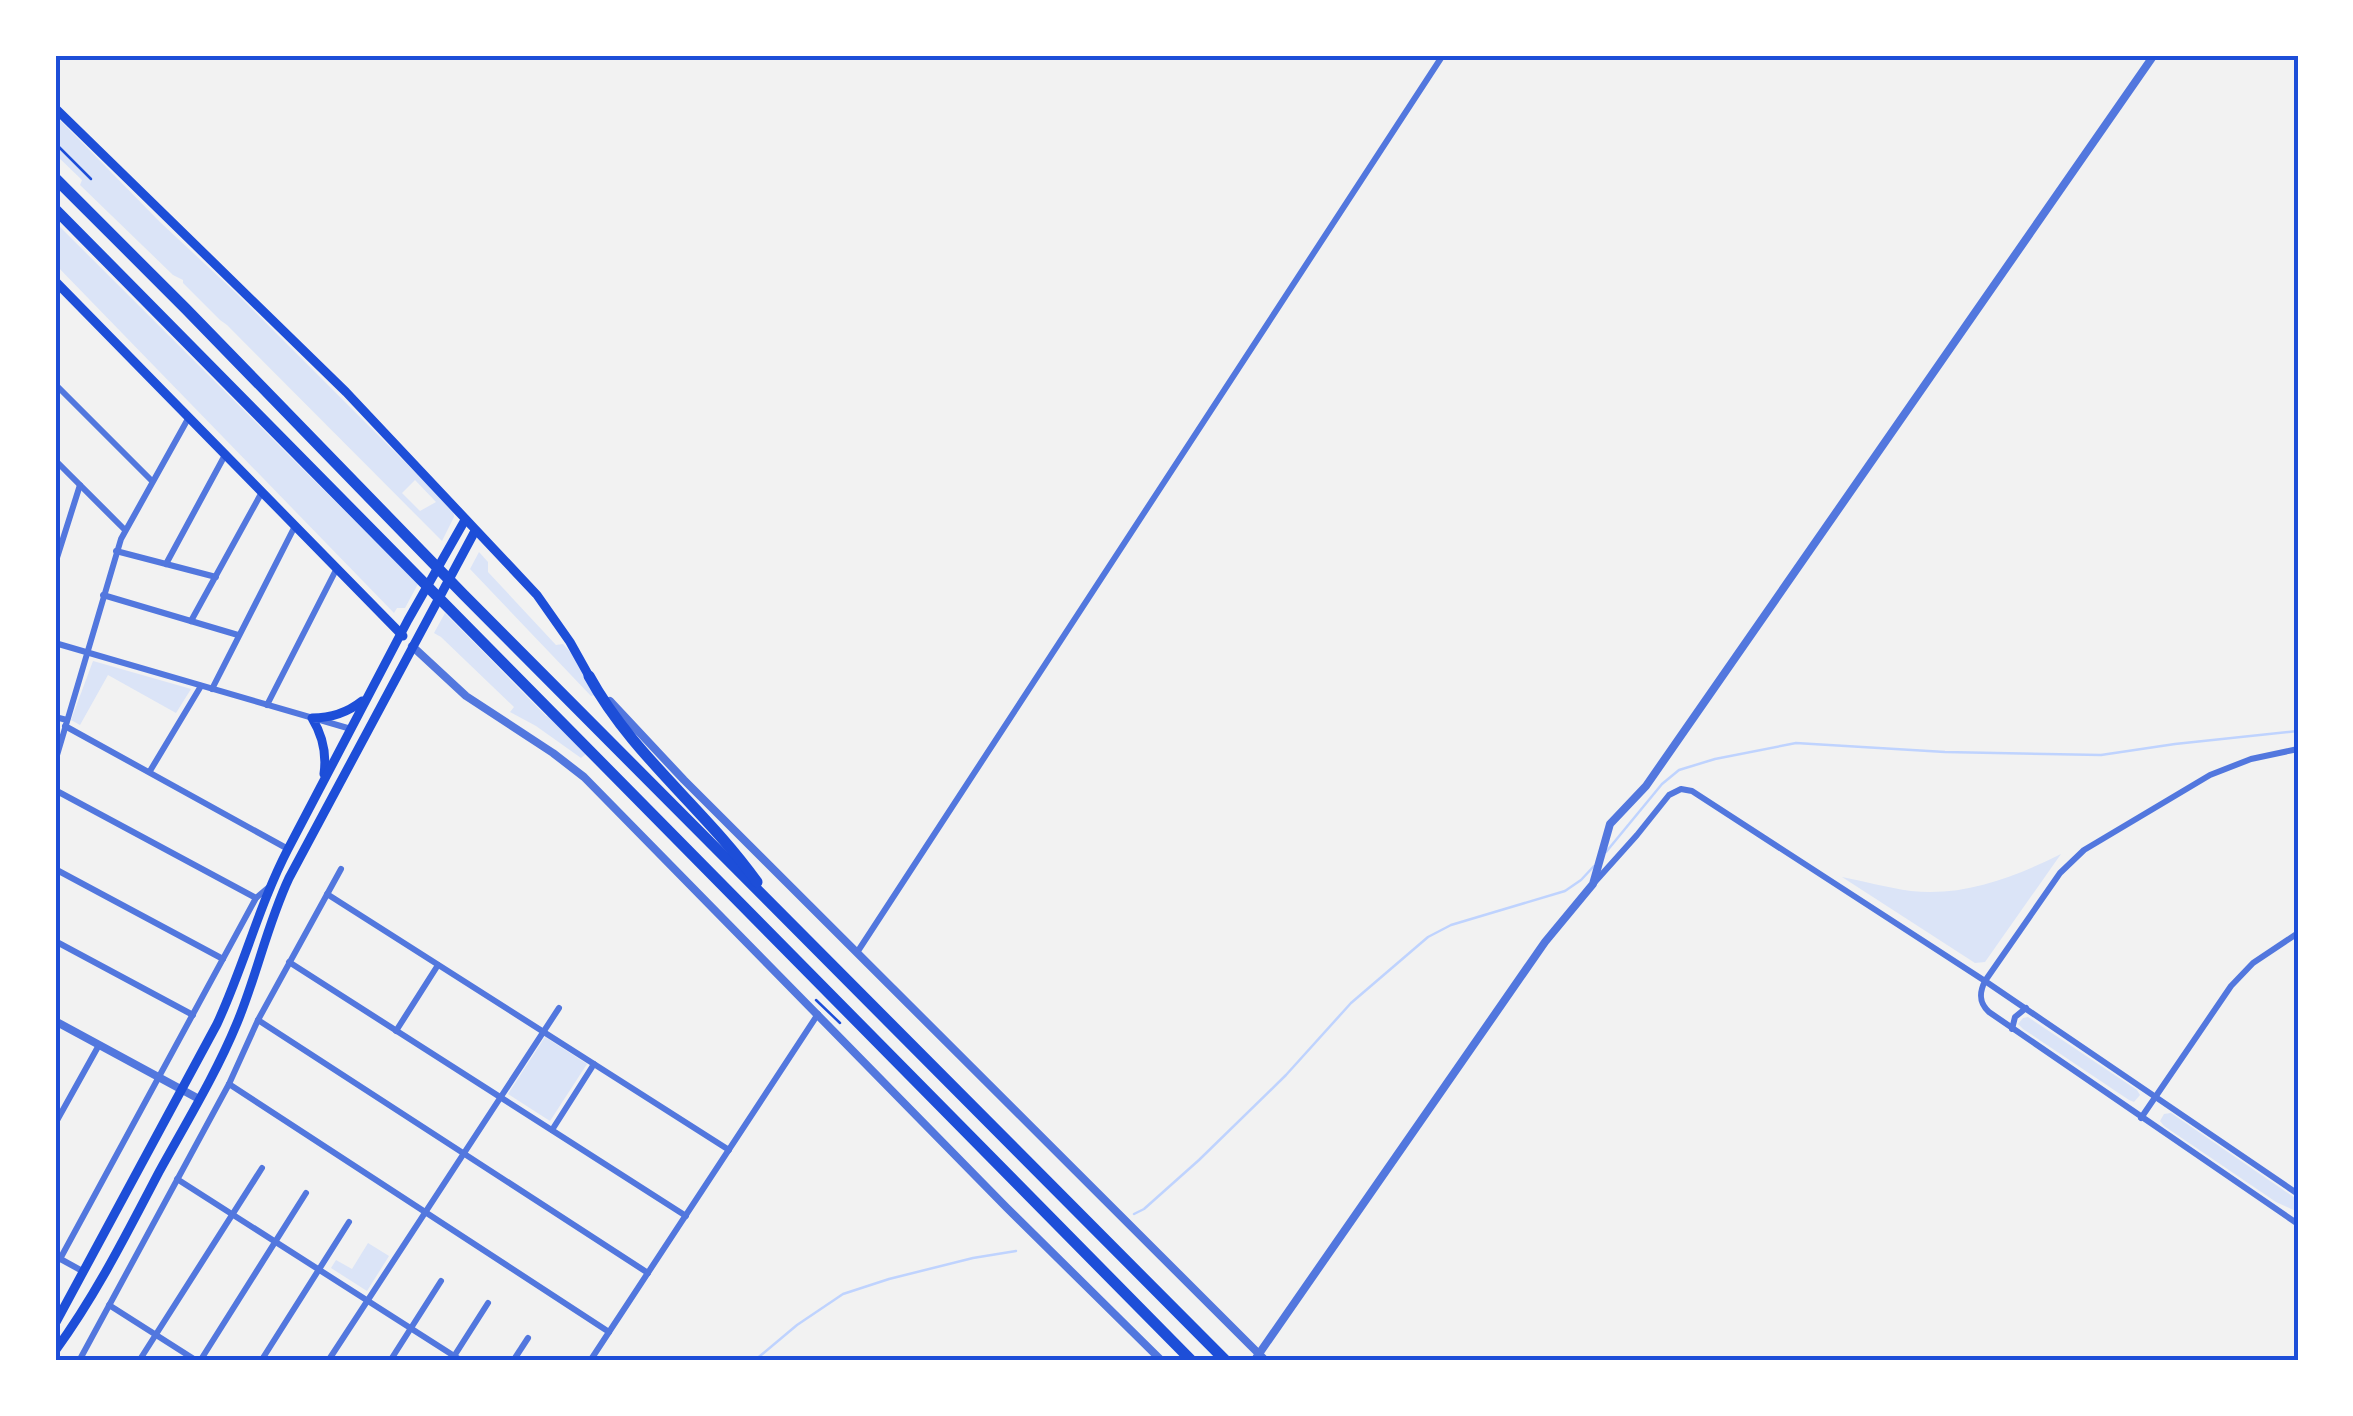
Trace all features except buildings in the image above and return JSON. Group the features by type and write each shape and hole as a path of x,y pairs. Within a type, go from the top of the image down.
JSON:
{"highway":[{"path":"55,178 1226,1361"},
{"path":"55,209 1192,1361"},
{"path":"589,676 628,736 734,850 770,902"}],"main road":[{"path":"55,108 346,392 472,536 537,595 589,676"},
{"path":"55,281 412,646"},
{"path":"55,1324 226,1006 269,887 288,848 462,525"},
{"path":"55,1351 93,1294 198,1099 239,1018 280,896 472,536"},
{"path":"324,779 323,741 312,718 343,713 368,696"},
{"path":"350,729 369,725"}],"street":[{"path":"858,951 1444,55"},
{"path":"1593,884 1610,824 1657,770 2154,55"},
{"path":"55,384 152,481"},
{"path":"55,762 116,551 189,418"},
{"path":"166,564 225,454"},
{"path":"55,460 125,530"},
{"path":"55,564 80,484"},
{"path":"191,621 262,492"},
{"path":"212,689 295,526"},
{"path":"116,551 216,576"},
{"path":"267,705 337,568"},
{"path":"103,594 238,636"},
{"path":"55,643 350,729"},
{"path":"412,646 466,696 584,777 1162,1361"},
{"path":"589,676 672,766 1260,1359 1545,942 1676,790 1686,789 1985,981 2298,1194"},
{"path":"150,771 201,686"},
{"path":"55,716 288,848"},
{"path":"2298,749 2251,759 2210,775 2084,850 2060,872 1980,993 1984,1007 2012,1028 2298,1224"},
{"path":"55,790 256,898"},
{"path":"55,869 223,959"},
{"path":"79,1361 340,870"},
{"path":"84,1272 58,1258 256,898 269,887"},
{"path":"327,894 729,1150"},
{"path":"2141,1118 2230,986 2252,963 2298,933"},
{"path":"55,942 192,1015"},
{"path":"289,962 686,1216"},
{"path":"396,1030 438,964"},
{"path":"328,1361 558,1008"},
{"path":"2012,1028 2015,1017 2026,1008"},
{"path":"590,1361 818,1014"},
{"path":"258,1020 648,1272"},
{"path":"55,1022 216,1108"},
{"path":"55,1124 99,1046"},
{"path":"552,1130 594,1064"},
{"path":"229,1084 609,1332"},
{"path":"138,1361 262,1168"},
{"path":"177,1179 456,1359 488,1303"},
{"path":"108,1305 198,1361 306,1193"},
{"path":"261,1361 349,1222"},
{"path":"390,1361 442,1281"},
{"path":"513,1361 528,1338"}],"path":[{"path":"55,142 92,179"}],"shaded area":[{"path":"55,115 453,510 454,517 442,541 183,280 173,275 80,185 82,180 55,154","holes":["415,480 436,502 420,511 402,493"]},
{"path":"55,222 418,584 405,608 397,608 394,613 55,264"},
{"path":"479,552 488,562 488,572 556,645 563,644 598,694 591,696 470,569"},
{"path":"445,613 586,754 581,758 510,712 514,707 434,633"},
{"path":"93,661 191,689 176,713 108,675 80,725 71,720"},
{"path":"2061,854 1985,962 1975,963 1842,877 1911,891 1950,891 2007,877"},
{"path":"2028,1017 2140,1095 2134,1102 2129,1100 2023,1029 2018,1024"},
{"path":"545,1037 587,1064 550,1121 508,1094"},
{"path":"2171,1113 2298,1200 2298,1212 2276,1202 2164,1126 2160,1121 2164,1114"},
{"path":"368,1243 389,1256 367,1291 331,1268 336,1260 352,1269"}],"waterway":[{"path":"1606,852 1662,784 1679,770 1796,743 1945,752 2101,755 2298,731"},
{"path":"1134,1214 1199,1160 1286,1075 1351,1003 1428,937 1451,925 1565,891 1594,866"},
{"path":"754,1361 843,1294 973,1258 1016,1251"}]}
